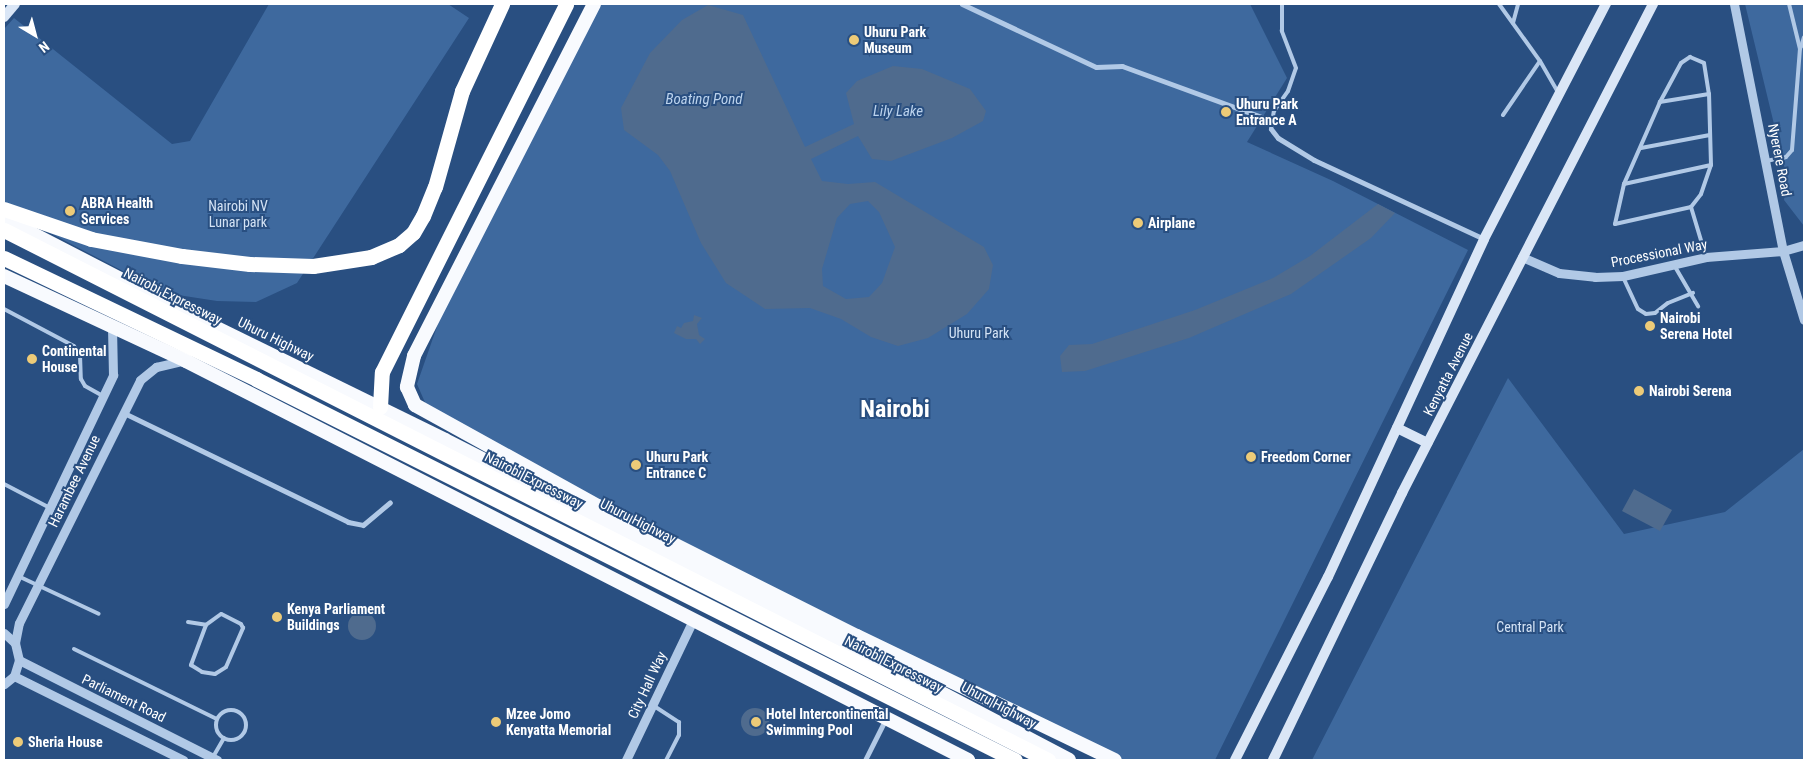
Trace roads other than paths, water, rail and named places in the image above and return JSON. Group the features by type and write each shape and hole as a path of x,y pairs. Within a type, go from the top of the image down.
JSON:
{"highway":[{"path":"4,209 91,239 182,256 250,264 313,266 371,257 399,245 413,233 436,187 462,91 502,4"},
{"path":"380,407 382,372 566,4"},
{"path":"594,4 414,356 407,387 414,405 616,515 857,636 1115,760"},
{"name":"Uhuru Highway","path":"4,219 180,310 380,407 875,658 1069,760"},
{"name":"Nairobi Expressway","path":"4,230 1048,760"},
{"path":"4,258 282,392 1015,760"},
{"path":"4,276 186,361 616,579 692,622 968,760"}],"main road":[{"path":"4,17 15,4"},
{"name":"Kenyatta Avenue","path":"1235,760 1328,577 1484,239 1606,4"},
{"name":"Kenyatta Avenue","path":"1273,760 1428,443 1522,256 1653,4"},
{"path":"1397,428 1428,443"}],"street":[{"path":"962,4 1096,67 1122,66 1272,121"},
{"name":"Nyerere Road","path":"1734,4 1783,251 1804,320"},
{"path":"1270,129 1278,138 1314,160 1484,239"},
{"name":"Processional Way","path":"1522,256 1565,275 1623,276 1673,263 1706,257 1783,251 1804,245"},
{"name":"Harambee Avenue","path":"4,604 113,376 112,326"},
{"name":"Harambee Avenue","path":"15,643 19,623 140,380 151,371 170,361 186,361"},
{"path":"124,413 348,522 363,525 390,502"},
{"name":"City Hall Way","path":"626,760 654,706 692,622"},
{"path":"4,633 15,643 19,660 14,676 4,684"},
{"name":"Parliament Road","path":"19,660 34,670 215,758"},
{"path":"28,681 34,670"},
{"name":"Parliament Road","path":"14,676 28,681 183,760"},
{"path":"132,734 139,720"},
{"path":"865,760 886,720"}],"lane":[{"path":"1270,129 1274,111 1288,91 1296,68 1282,31 1282,4"},
{"path":"1499,4 1540,61 1559,94"},
{"path":"1513,23 1518,4"},
{"path":"1789,4 1800,49"},
{"path":"1766,161 1786,157 1792,150 1800,49 1804,37"},
{"path":"1690,57 1704,63 1709,94 1711,165 1701,194 1691,207 1615,224 1624,184 1660,102 1681,63 1690,57"},
{"path":"1503,115 1540,61"},
{"path":"1660,102 1709,94"},
{"path":"1641,148 1710,135"},
{"path":"1624,184 1711,165"},
{"path":"1691,207 1706,257"},
{"path":"1673,263 1693,293 1698,306"},
{"path":"1623,276 1638,309 1646,314 1655,314 1668,303 1693,293"},
{"path":"4,309 74,346 80,354 81,379 85,386 103,396"},
{"path":"4,484 50,508"},
{"path":"18,576 99,614"},
{"path":"188,622 206,624 221,614 241,624 243,628 226,667 215,674 202,672 190,665 206,624"},
{"path":"74,649 217,719"},
{"path":"654,706 679,722 678,735 666,760"},
{"path":"217,719 231,710 245,720 241,736 224,738"},
{"path":"217,719 217,730 224,738"},
{"path":"215,758 224,738"}],"water":[{"name":"Boating Pond","path":"708,5 743,15 805,147 854,124 846,93 857,81 893,66 922,69 970,89 986,111 983,121 952,138 891,161 872,159 858,136 811,159 822,181 848,184 875,182 984,247 993,265 989,289 967,314 928,338 898,346 871,337 841,319 810,308 765,309 726,283 701,243 670,171 658,155 624,130 621,108 650,53 682,20","holes":["868,201 879,212 895,247 882,283 869,297 846,299 823,286 822,269 837,218 850,204"]},
{"path":"1378,204 1395,213 1371,238 1291,294 1189,338 1085,371 1062,372 1060,356 1069,345 1092,344 1195,310 1273,278 1310,256"},
{"path":"694,315 702,318 697,324 699,335 705,339 700,344 696,339 686,339 674,333 677,326 681,328 684,323 693,321"},
{"path":"1634,489 1672,510 1660,531 1622,511"},
{"path":"362,612 372,616 376,626 372,636 362,640 352,636 348,626 352,616"},
{"name":"Hotel Intercontinental Swimming Pool","path":"755,708 765,712 769,722 765,732 755,736 745,732 741,722 745,712"}],"place":[{"name":"Uhuru Park Museum","path":"854,40"},
{"name":"Uhuru Park Entrance A","path":"1226,112"},
{"name":"ABRA Health Services","path":"70,211"},
{"name":"Airplane","path":"1138,223"},
{"name":"Nairobi Serena Hotel","path":"1650,326"},
{"name":"Continental House","path":"32,359"},
{"name":"Nairobi Serena","path":"1639,391"},
{"name":"Freedom Corner","path":"1251,457"},
{"name":"Uhuru Park Entrance C","path":"636,465"},
{"name":"Kenya Parliament Buildings","path":"277,617"},
{"name":"Mzee Jomo Kenyatta Memorial","path":"496,722"},
{"name":"Hotel Intercontinental Swimming Pool","path":"756,722"},
{"name":"Sheria House","path":"18,742"}],"district":[{"name":"Nairobi","path":"895,410"}],"water label":[{"name":"Lily Lake","path":"898,112"}],"park label":[{"name":"Nairobi NV Lunar park","path":"238,214"},
{"name":"Uhuru Park","path":"979,333"},
{"name":"Central Park","path":"1530,627"}]}
